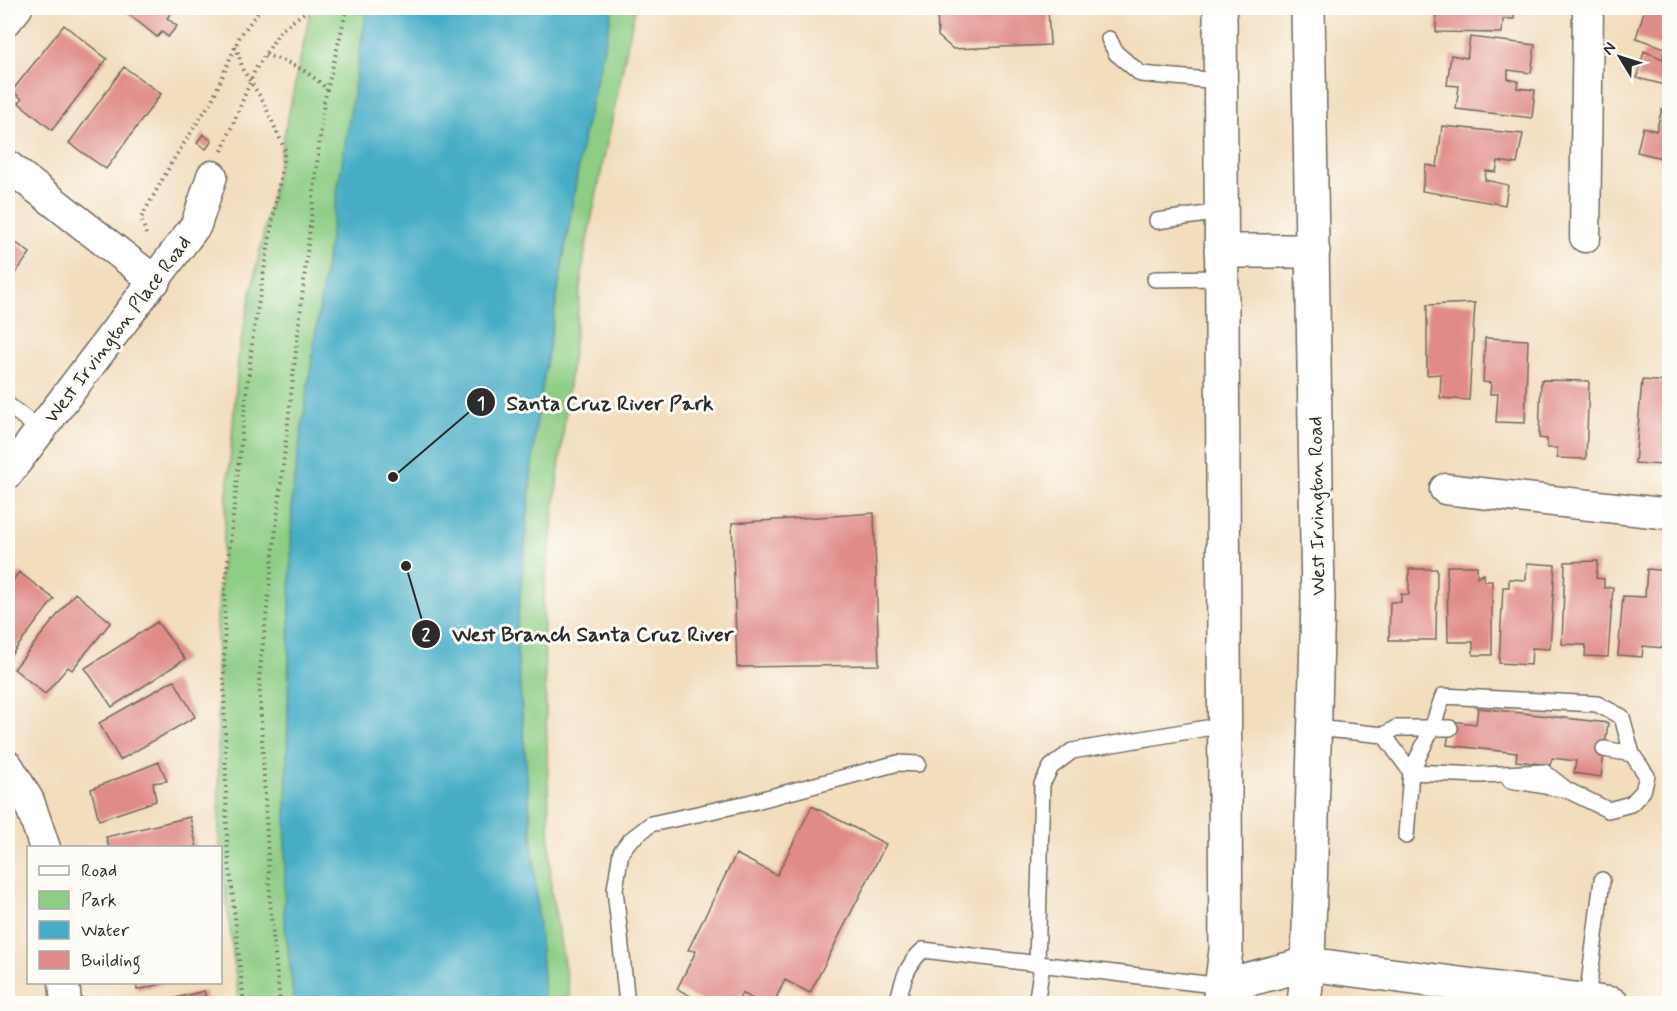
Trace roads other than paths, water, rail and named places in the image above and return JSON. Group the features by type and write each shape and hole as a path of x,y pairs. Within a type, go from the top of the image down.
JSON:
{"main road":[{"path":"1220,8 1226,950 1220,995"},
{"name":"West Irvington Road","path":"1304,1004 1308,964 1318,600 1308,8"},
{"path":"1221,265 1313,251"},
{"path":"1220,995 1308,964 1600,1002"},
{"path":"1220,995 1254,1004"}],"street":[{"path":"8,19 17,8"},
{"path":"1585,237 1588,8"},
{"path":"8,166 155,281"},
{"name":"West Irvington Place Road","path":"8,473 196,225 212,176"},
{"path":"1445,489 1670,514"},
{"path":"8,766 29,801 44,846"},
{"path":"64,984 66,1004"}],"lane":[{"path":"1109,39 1116,53 1141,74 1220,81"},
{"path":"1157,221 1221,212"},
{"path":"1155,279 1221,265"},
{"path":"8,405 40,430"},
{"path":"1406,836 1411,772 1443,696 1597,704 1622,717 1632,754 1647,776 1643,791 1631,804 1608,810 1568,790 1544,772 1480,775 1411,772"},
{"path":"1036,1004 1040,966 1042,784 1052,767 1072,751 1224,725"},
{"path":"1316,728 1384,735 1396,728 1450,728"},
{"path":"1384,735 1411,772"},
{"path":"1604,749 1632,754"},
{"path":"627,1004 615,889 621,852 629,841 651,824 748,803 898,763 918,764"},
{"path":"1600,1002 1602,880"},
{"path":"897,1004 903,976 923,950 1220,995"}],"water":[{"path":"367,8 613,8 583,139 536,425 516,637 545,1003 294,1003 284,916 292,496 326,262"}],"place":[{"name":"Santa Cruz River Park","path":"393,477"},
{"name":"West Branch Santa Cruz River","path":"406,566"}]}
